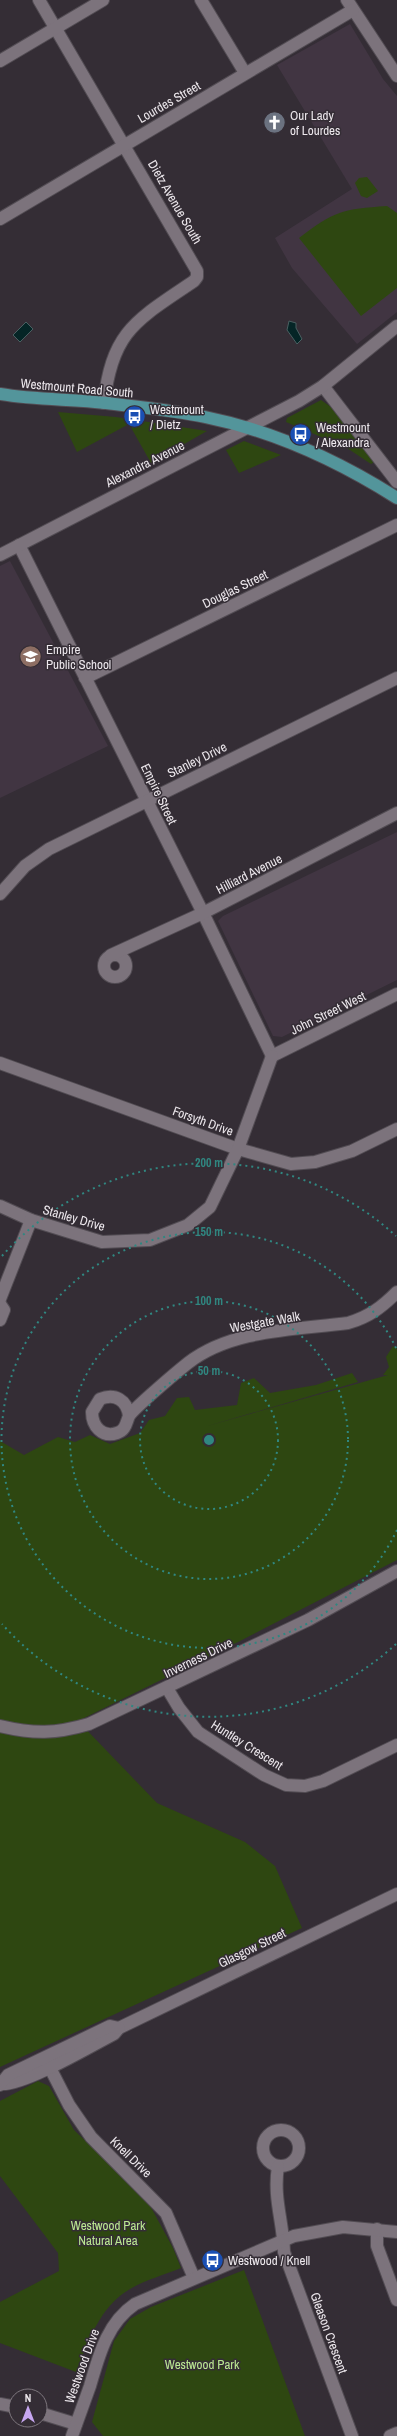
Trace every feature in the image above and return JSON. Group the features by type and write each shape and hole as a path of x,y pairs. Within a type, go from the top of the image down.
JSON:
{"main road":[{"name":"Westmount Road South","path":"0,394 104,403 204,416 247,427 278,437 335,462 397,498"}],"street":[{"name":"Dietz Avenue South","path":"39,0 194,263 197,277 146,312 119,343 111,360 104,403"},
{"path":"0,61 103,0"},
{"path":"201,0 245,73"},
{"path":"350,5 397,76"},
{"name":"Lourdes Street","path":"0,218 245,73 350,5"},
{"name":"Alexandra Avenue","path":"0,554 299,401 323,386 397,326"},
{"path":"323,386 397,482"},
{"name":"Douglas Street","path":"85,678 397,525"},
{"name":"Empire Street","path":"19,545 203,913 272,1056"},
{"name":"Stanley Drive","path":"0,894 25,866 49,849 397,678"},
{"name":"Hilliard Avenue","path":"111,955 203,913 397,813"},
{"name":"John Street West","path":"272,1056 397,994"},
{"name":"Stanley Drive","path":"0,1206 31,1220 102,1242 150,1240 188,1225 210,1207 238,1149 272,1056"},
{"name":"Forsyth Drive","path":"0,1063 238,1149 291,1164 315,1162 352,1151 397,1129"},
{"path":"0,1299 31,1220"},
{"name":"Westgate Walk","path":"129,1416 187,1364 214,1347 250,1336 348,1323 375,1313 397,1292"},
{"path":"0,1304 4,1310 4,1316 0,1320"},
{"name":"Inverness Drive","path":"0,1726 42,1733 68,1730 89,1724 308,1620 397,1571"},
{"name":"Huntley Crescent","path":"167,1688 178,1708 198,1732 264,1775 286,1785 305,1786 323,1781 397,1745"},
{"name":"Glasgow Street","path":"1,2084 8,2075 47,2062 110,2026 119,2028 397,1894"},
{"name":"Knell Drive","path":"47,2062 69,2105 91,2137 166,2213 194,2278"},
{"name":"Gleason Crescent","path":"278,2166 276,2203 284,2240 284,2252 352,2436"},
{"name":"Westwood Drive","path":"72,2436 97,2358 110,2329 124,2311 135,2304 284,2240 315,2231 343,2227 397,2232"},
{"path":"377,2229 377,2246 397,2300"},
{"path":"48,2415 76,2424"},
{"path":"390,2436 397,2433"}],"shaded area":[{"path":"350,24 383,79 397,96 397,312 357,344 292,268 275,238 352,189 277,65"},
{"path":"289,321 296,323 296,328 302,339 297,344 287,330"},
{"path":"26,322 33,329 20,342 13,335"},
{"name":"Empire Public School","path":"10,561 108,746 0,798 0,566"},
{"path":"397,832 397,980 282,1037 273,1036 218,921 223,916"}],"green space":[{"path":"367,177 378,191 367,198 361,196 355,183 359,178"},
{"path":"387,206 397,213 397,288 361,316 299,238 321,222 340,213 360,208"},
{"path":"321,400 331,407 374,462 371,464 347,448 286,422 287,418"},
{"path":"58,412 116,417 207,431 151,463 129,424 77,452"},
{"path":"244,441 281,455 239,473 226,450"},
{"path":"393,1346 397,1349 397,1560 240,1641 78,1721 157,1803 245,1842 275,1866 302,1928 0,2067 0,1441 24,1455 58,1437 75,1442 90,1435 110,1444 140,1433 149,1420 165,1416 177,1398 189,1397 195,1410 237,1405 241,1383 254,1378 270,1393 316,1385 352,1373 358,1382 204,1427 388,1375 383,1375 389,1367 386,1357"},
{"name":"Westwood Park Natural Area","path":"38,2081 49,2086 74,2130 147,2200 173,2248 181,2268 148,2280 120,2296 103,2315 96,2326 76,2372 0,2343 0,2302 59,2271 58,2253 0,2176 0,2101"},
{"name":"Westwood Park","path":"244,2270 305,2436 103,2436 92,2422 114,2341 130,2319 151,2307"}],"place":[{"name":"Our Lady of Lourdes","path":"275,122"},
{"name":"Westmount / Dietz","path":"134,416"},
{"name":"Westmount / Alexandra","path":"300,434"},
{"name":"Empire Public School","path":"30,656"},
{"name":"Westwood / Knell","path":"212,2260"}]}
